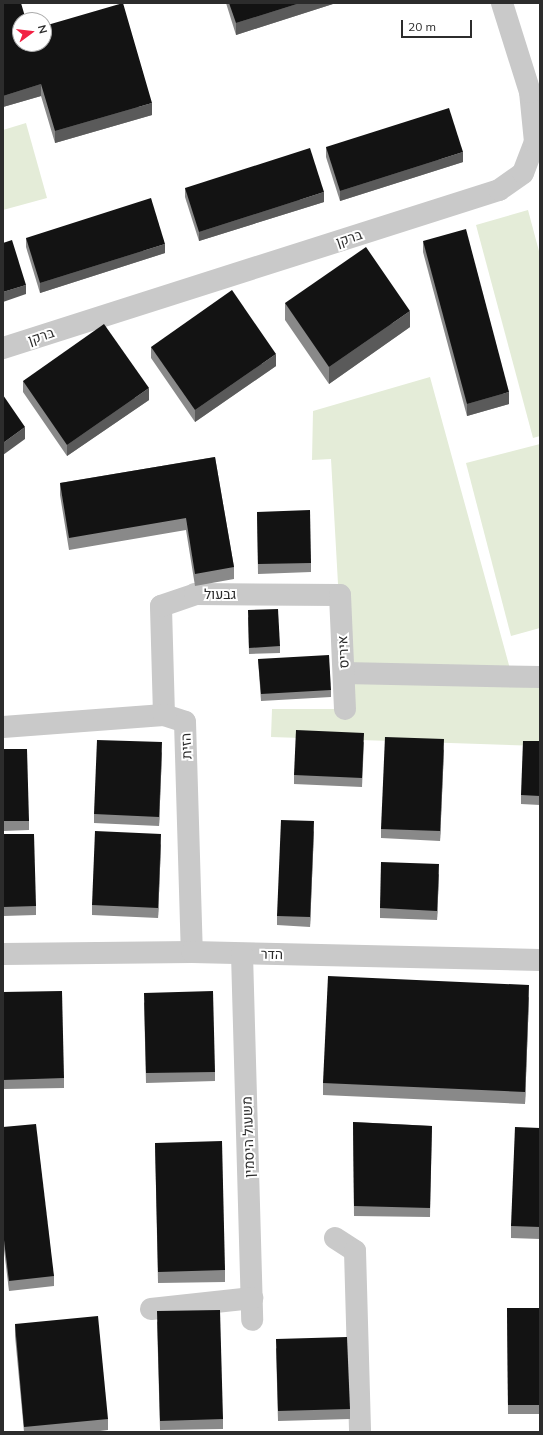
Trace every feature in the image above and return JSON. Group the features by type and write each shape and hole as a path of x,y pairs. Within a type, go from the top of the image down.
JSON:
{"street":[{"name":"ברקן","path":"3,348 499,190 523,173 535,142 530,92 502,3"},
{"name":"גבעול","path":"164,715 161,606 195,594 340,595"},
{"name":"איריס","path":"340,595 345,709"},
{"path":"344,673 540,677"},
{"name":"הזית","path":"3,727 164,715 185,722 192,952"},
{"name":"הדר","path":"3,954 192,952 540,960"},
{"name":"משעול היסמין","path":"242,954 252,1320"},
{"path":"335,1238 355,1251 360,1432"},
{"path":"152,1309 252,1298"}],"green space":[{"path":"26,123 47,198 3,210 3,130"},
{"path":"528,210 540,255 540,436 533,438 476,225"},
{"path":"430,377 512,676 540,677 540,746 271,737 272,709 345,709 331,459 312,460 313,411"},
{"path":"540,444 540,628 511,636 466,463"}],"building":[{"path":"3,3 21,3 24,12 12,12 12,52 52,52 52,24 123,3 152,103 55,131 41,84 3,96"},
{"path":"229,3 300,3 236,23"},
{"path":"449,108 463,152 340,191 326,147"},
{"path":"310,148 324,192 199,232 185,188"},
{"path":"151,198 165,244 40,283 26,238"},
{"path":"466,229 509,392 467,404 423,241"},
{"path":"12,240 26,285 3,292 3,243"},
{"path":"366,247 410,311 329,367 285,303"},
{"path":"232,290 276,354 195,410 151,347"},
{"path":"104,324 149,388 67,445 23,381"},
{"path":"3,395 25,427 3,443"},
{"path":"215,457 234,567 195,574 186,518 69,538 60,483"},
{"path":"310,510 311,563 258,564 257,512"},
{"path":"278,609 280,646 249,648 248,610"},
{"path":"329,655 331,690 261,694 258,659"},
{"path":"296,730 364,733 362,778 294,775"},
{"path":"385,737 444,739 440,831 381,829"},
{"path":"97,740 162,742 159,817 94,814"},
{"path":"523,741 540,741 540,796 521,795"},
{"path":"3,749 27,749 29,821 3,821"},
{"path":"281,820 314,821 310,917 277,916"},
{"path":"95,831 161,834 158,908 92,905"},
{"path":"3,834 34,834 36,906 3,907"},
{"path":"381,862 439,864 437,911 380,908"},
{"path":"328,976 529,985 525,1092 323,1083"},
{"path":"62,991 64,1078 3,1080 3,992"},
{"path":"213,991 215,1072 146,1073 144,993"},
{"path":"353,1122 432,1126 430,1208 354,1206"},
{"path":"36,1124 54,1276 9,1281 3,1232 3,1127"},
{"path":"515,1127 540,1128 540,1227 511,1226"},
{"path":"222,1141 225,1270 158,1272 155,1143"},
{"path":"507,1308 540,1308 540,1405 508,1405"},
{"path":"220,1310 223,1419 160,1421 157,1311"},
{"path":"98,1316 108,1419 24,1427 15,1324"},
{"path":"347,1337 350,1409 278,1411 276,1339"}]}
